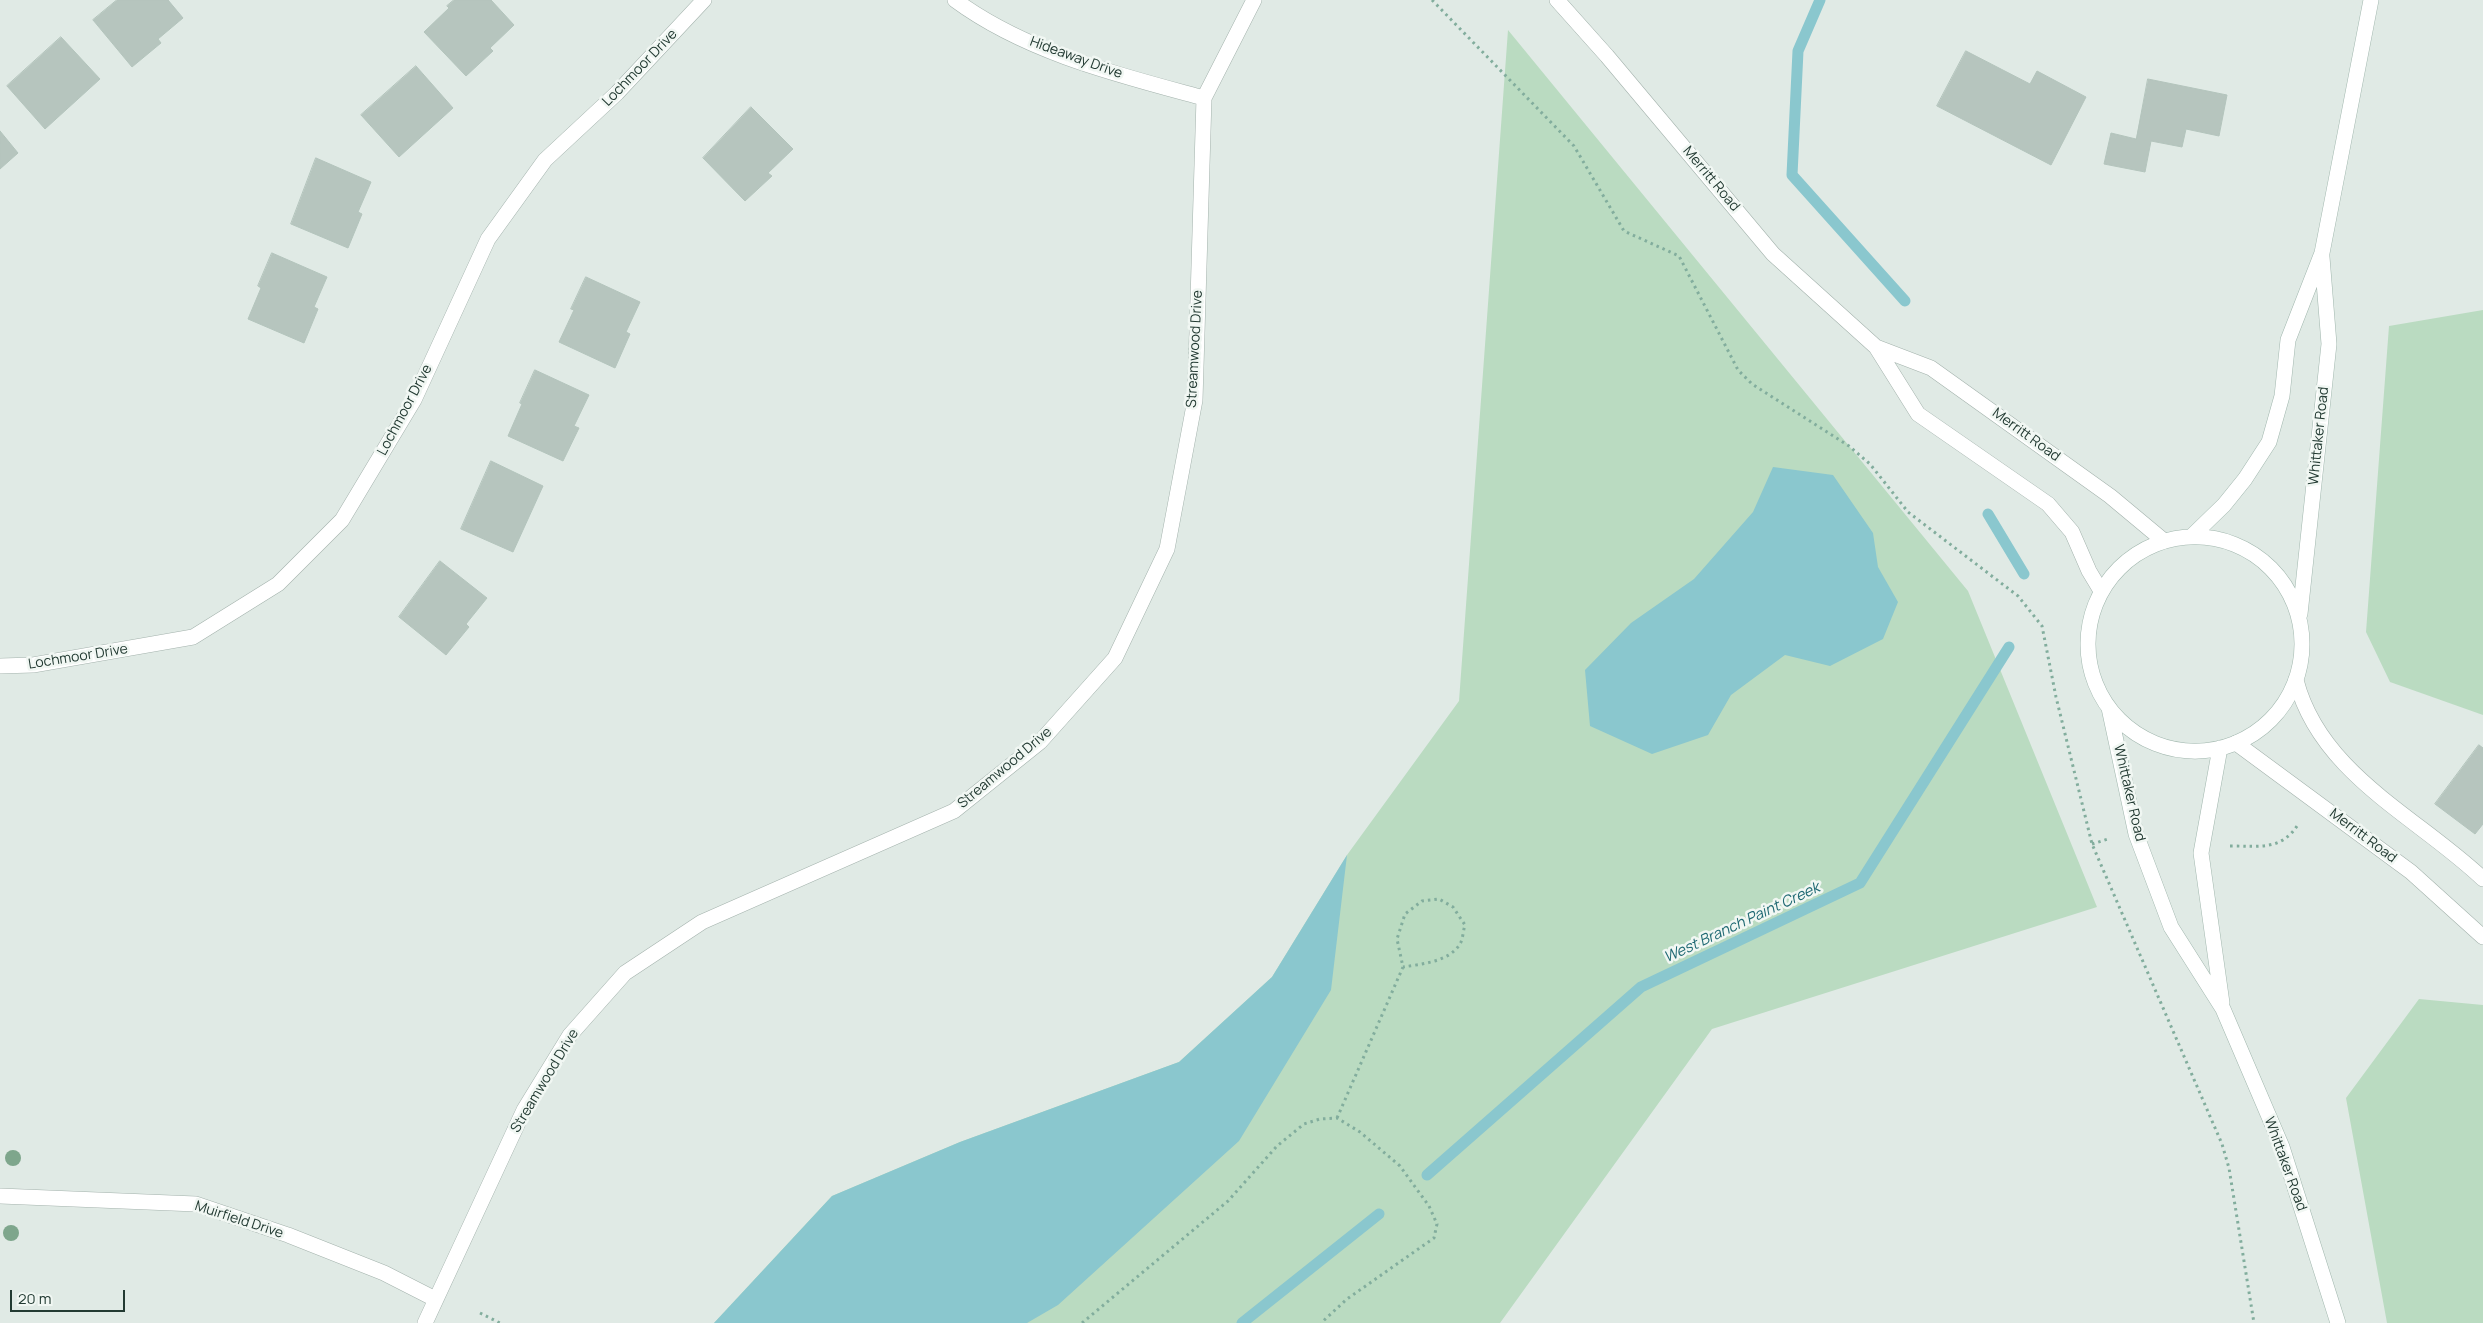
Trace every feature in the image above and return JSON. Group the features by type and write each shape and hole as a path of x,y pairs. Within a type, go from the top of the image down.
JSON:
{"street":[{"name":"Lochmoor Drive","path":"0,666 33,665 193,637 278,584 342,520 414,400 488,239 545,160 617,93 704,0"},
{"name":"Hideaway Drive","path":"955,0 1015,36 1078,62 1204,98"},
{"name":"Streamwood Drive","path":"425,1323 524,1110 570,1035 625,973 702,922 954,811 1040,742 1116,658 1167,549 1195,400 1204,98 1254,0"},
{"name":"Merritt Road","path":"1557,0 1614,63 1774,254 1876,347 1918,414 2048,504 2072,532 2089,571 2101,591"},
{"name":"Whittaker Road","path":"2192,536 2224,505 2245,479 2269,442 2282,396 2288,340 2322,253 2371,0"},
{"name":"Whittaker Road","path":"2299,618 2329,344 2322,253"},
{"name":"Merritt Road","path":"1876,347 1931,368 2110,496 2164,541"},
{"path":"2192,536 2220,539 2248,550 2271,568 2289,591 2299,618 2302,650 2296,680 2282,707 2262,727 2236,742 2220,748 2189,751 2158,745 2131,729 2109,708 2094,681 2088,650 2090,620 2101,591 2118,569 2139,552 2164,541 2192,536"},
{"path":"2296,680 2300,696 2313,724 2339,760 2483,879"},
{"name":"Whittaker Road","path":"2109,708 2136,834 2171,926 2223,1009 2282,1147 2338,1323"},
{"name":"Merritt Road","path":"2236,742 2411,872 2483,938"},
{"name":"Whittaker Road","path":"2220,748 2201,853 2223,1009"},
{"name":"Muirfield Drive","path":"0,1196 196,1204 288,1235 375,1270 435,1300"}],"path":[{"path":"1432,0 1574,146 1624,231 1678,256 1738,370 1752,384 1849,446 1870,464 1908,512 2018,596 2042,626 2056,697 2092,844 2222,1144 2229,1168 2254,1323"},
{"path":"2202,843 2225,846 2256,846 2282,843 2292,835 2302,819"},
{"path":"2092,844 2136,834"},
{"path":"1337,1118 1403,967 1397,939 1405,914 1422,901 1439,899 1454,907 1465,925 1460,944 1445,956 1432,962 1403,967"},
{"path":"1082,1323 1228,1201 1277,1146 1304,1124 1320,1119 1337,1118 1360,1132 1400,1166 1429,1206 1437,1224 1434,1238 1347,1299 1321,1323"},
{"path":"480,1313 500,1323"}],"green space":[{"path":"1508,30 1968,591 2097,907 1712,1029 1500,1323 714,1323 832,1196 960,1142 1179,1062 1272,977 1347,855 1459,701"},
{"path":"2483,310 2483,715 2390,682 2366,632 2389,326"},
{"path":"2419,999 2483,1005 2483,1323 2387,1323 2346,1098"}],"water":[{"path":"1773,467 1833,475 1873,533 1878,567 1898,602 1883,639 1830,666 1785,655 1731,695 1708,735 1652,754 1590,726 1585,670 1631,623 1694,579 1753,512"},
{"path":"1347,855 1331,990 1239,1141 1058,1305 1027,1323 714,1323 832,1196 960,1142 1179,1062 1272,977"}],"building":[{"path":"117,0 168,0 183,18 158,39 161,43 132,67 93,20"},
{"path":"454,0 491,0 514,25 490,48 493,51 466,76 424,32 449,8 447,6"},
{"path":"61,37 100,79 45,129 7,86"},
{"path":"1966,51 2030,84 2037,71 2086,97 2051,165 1937,106"},
{"path":"416,66 453,108 399,157 361,115"},
{"path":"2148,79 2227,95 2219,136 2186,129 2182,147 2151,141 2145,172 2104,164 2111,133 2136,139"},
{"path":"751,107 793,149 768,173 772,176 745,201 703,158"},
{"path":"0,131 18,153 0,169"},
{"path":"316,158 371,182 358,212 362,214 348,248 291,224"},
{"path":"272,253 327,277 314,307 318,309 304,343 248,319 261,288 258,286"},
{"path":"586,277 640,302 626,332 630,334 615,368 559,342 574,310 571,309"},
{"path":"535,370 589,395 574,426 579,428 563,461 508,436"},
{"path":"491,461 543,486 513,552 461,529"},
{"path":"440,561 487,598 466,624 469,627 446,655 399,617"},
{"path":"2479,745 2483,748 2483,824 2475,834 2435,804"}],"waterway":[{"name":"West Branch Paint Creek","path":"1820,0 1798,51 1792,175 1905,301"},
{"name":"West Branch Paint Creek","path":"1988,514 2024,574"},
{"name":"West Branch Paint Creek","path":"1427,1175 1641,987 1860,883 2009,647"},
{"name":"West Branch Paint Creek","path":"1242,1323 1379,1214"}]}
